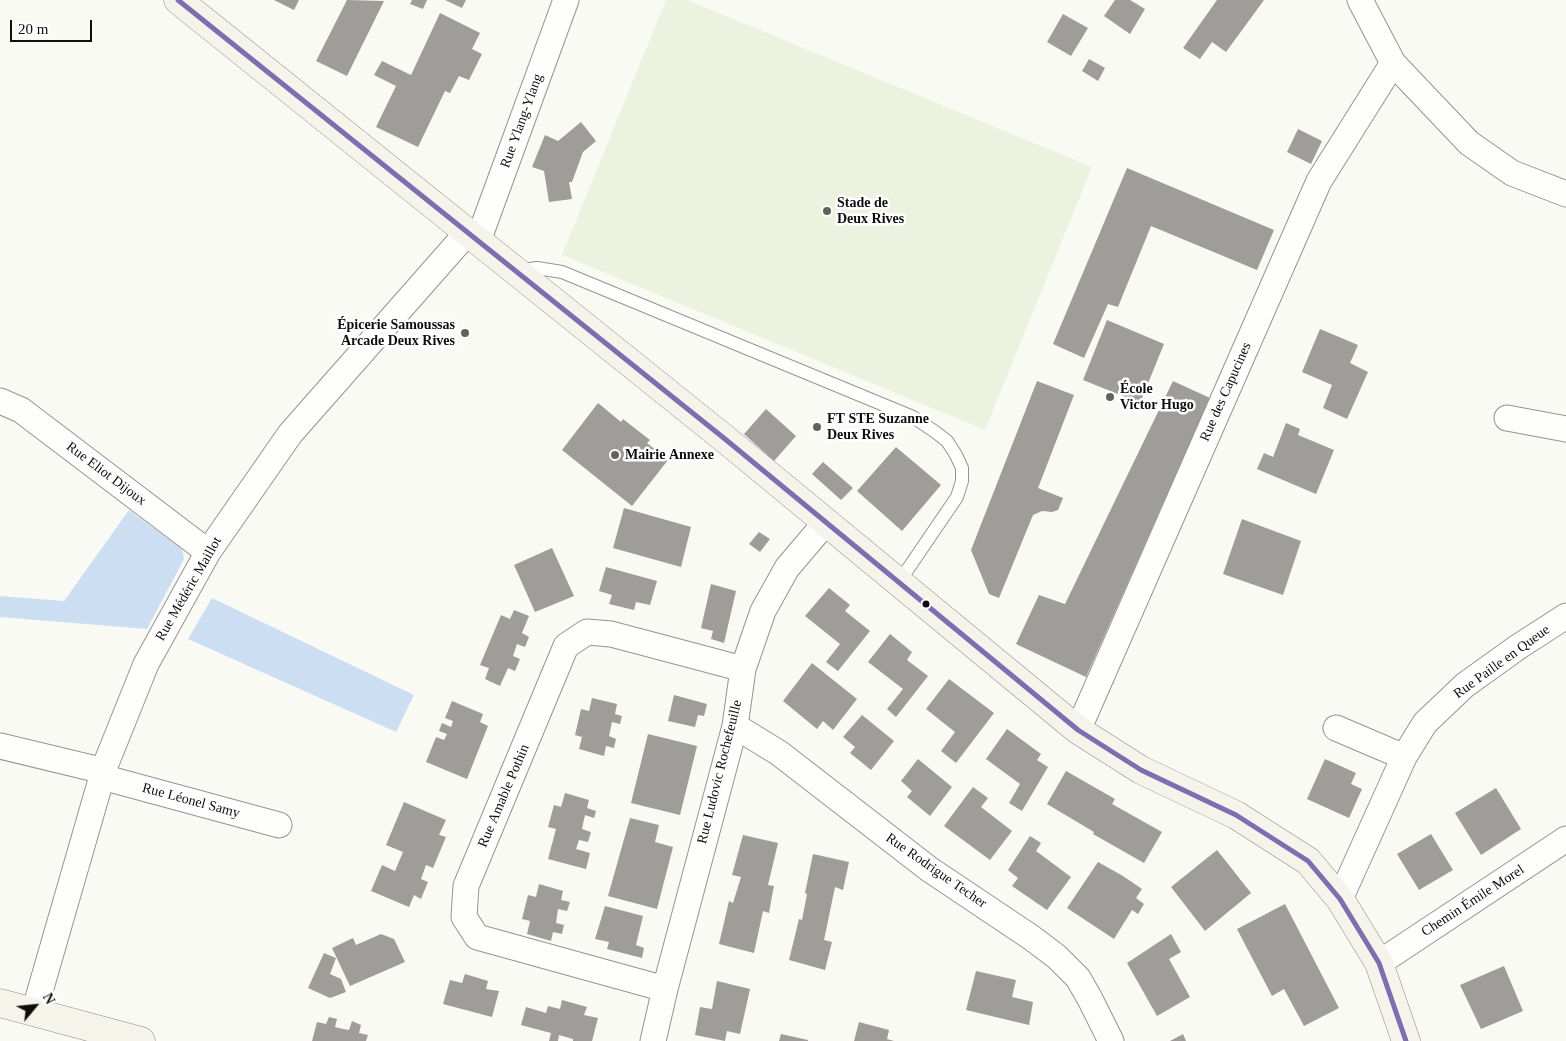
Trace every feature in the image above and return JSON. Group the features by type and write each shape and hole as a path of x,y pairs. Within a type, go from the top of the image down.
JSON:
{"street":[{"path":"178,0 826,522 1078,730 1141,770 1236,815 1308,861 1340,899 1379,963 1406,1041"},
{"name":"Rue Ylang-Ylang","path":"473,237 566,0"},
{"path":"1360,0 1393,63 1469,143 1512,174 1566,194"},
{"name":"Rue des Capucines","path":"1078,730 1319,181 1393,63"},
{"name":"Rue Médéric Maillot","path":"34,1012 103,774 146,664 208,552 290,434 473,237"},
{"name":"Rue Eliot Dijoux","path":"0,401 21,410 208,552"},
{"path":"1507,418 1566,428"},
{"name":"Rue Ludovic Rochefeuille","path":"653,1041 735,726 743,670 763,611 777,585 787,568 826,522"},
{"name":"Rue Paille en Queue","path":"1340,899 1404,757 1425,723 1465,685 1566,616"},
{"name":"Rue Amable Pothin","path":"665,990 477,937 464,917 466,886 566,646 586,632 611,634 743,670"},
{"name":"Rue Rodrigue Techer","path":"735,726 779,753 929,869 1057,957 1078,978 1111,1041"},
{"path":"1336,728 1404,757"},
{"name":"Rue Léonel Samy","path":"0,746 280,825"},
{"name":"Chemin Émile Morel","path":"1379,963 1566,839"},
{"path":"0,1003 140,1041"}],"lane":[{"path":"516,272 537,268 562,272 912,417 947,441 962,468 962,481 957,497 899,582"}],"green space":[{"name":"Stade de Deux Rives","path":"666,0 687,0 1092,167 985,430 562,255"}],"water":[{"path":"129,510 182,549 184,558 147,629 0,617 0,596 64,601"},
{"path":"212,598 414,695 396,732 188,639"}],"building":[{"path":"274,0 299,0 294,10"},
{"path":"347,0 384,1 347,76 316,61"},
{"path":"412,0 427,0 423,9 410,4"},
{"path":"445,0 466,0 462,8"},
{"path":"1115,0 1130,0 1145,9 1130,34 1104,16"},
{"path":"1217,0 1264,0 1226,52 1212,42 1200,59 1183,48"},
{"path":"440,13 480,33 472,49 482,54 469,80 459,76 450,93 445,91 418,147 376,127 396,86 374,75 382,61 411,75"},
{"path":"1063,14 1088,28 1071,56 1047,42"},
{"path":"1089,59 1105,68 1098,81 1082,71"},
{"path":"581,122 596,141 583,152 572,182 569,182 572,199 549,202 544,171 532,167 545,135 558,141"},
{"path":"1298,129 1322,141 1311,164 1287,152"},
{"path":"1127,168 1274,230 1257,270 1151,226 1118,307 1108,304 1084,358 1053,344"},
{"path":"1107,320 1164,344 1140,403 1083,380"},
{"path":"1320,329 1358,345 1350,363 1368,372 1347,419 1323,408 1332,385 1302,372"},
{"path":"1037,381 1074,395 1038,488 1063,498 1058,510 1052,512 1042,511 1033,515 999,598 989,594 971,550"},
{"path":"1173,381 1210,398 1086,677 1016,644 1039,595 1065,604"},
{"name":"Mairie Annexe","path":"598,403 621,422 623,419 650,440 647,443 668,460 632,506 562,450"},
{"path":"766,409 796,436 774,461 744,434"},
{"path":"1286,423 1300,429 1298,435 1334,450 1316,494 1257,469 1264,453 1273,457"},
{"path":"896,447 941,485 902,531 857,491"},
{"path":"823,462 853,488 841,500 812,474"},
{"path":"624,508 691,527 681,567 613,548"},
{"path":"1242,519 1301,541 1283,595 1223,574"},
{"path":"759,532 770,539 760,552 749,544"},
{"path":"552,548 574,596 535,612 514,565"},
{"path":"606,567 657,581 650,605 636,602 634,610 609,604 612,595 599,591"},
{"path":"711,584 736,591 724,643 711,639 713,631 701,628"},
{"path":"829,588 850,605 845,611 870,631 838,671 826,662 840,644 805,616"},
{"path":"514,610 529,616 522,633 529,637 525,647 517,644 513,656 520,659 515,671 508,668 500,686 485,679 489,668 480,665 501,615 510,619"},
{"path":"890,634 912,652 907,660 928,676 896,717 887,709 903,689 868,662"},
{"path":"812,663 857,699 833,730 823,721 817,729 783,701"},
{"path":"949,679 994,713 956,763 941,751 955,732 926,709"},
{"path":"674,695 707,704 704,716 698,715 695,727 668,721"},
{"path":"592,698 617,704 615,714 622,716 620,724 612,722 609,736 616,739 614,748 606,746 604,756 579,749 582,737 575,735 581,709 589,711"},
{"path":"452,701 483,714 480,722 488,726 467,779 426,762 436,737 444,740 447,734 439,731 442,723 451,727 453,721 445,718"},
{"path":"862,715 894,741 871,770 850,753 855,747 843,737"},
{"path":"1007,729 1041,754 1037,760 1048,767 1022,811 1009,803 1020,784 986,759"},
{"path":"648,734 697,746 680,815 631,803"},
{"path":"918,759 952,787 930,816 907,797 912,791 901,781"},
{"path":"1325,759 1356,773 1351,784 1362,789 1349,818 1307,799"},
{"path":"1066,771 1115,799 1112,804 1162,832 1144,863 1093,834 1094,832 1047,804"},
{"path":"973,787 988,798 981,807 1012,831 990,860 944,826"},
{"path":"1496,788 1521,829 1481,855 1455,813"},
{"path":"565,793 589,800 587,808 596,811 594,818 585,815 582,829 591,832 588,842 579,840 576,849 590,853 586,869 548,859 556,829 548,827 554,805 561,807"},
{"path":"404,802 446,820 439,835 446,837 433,868 426,865 421,879 428,882 421,899 414,895 409,907 371,891 382,865 395,871 403,852 386,845"},
{"path":"630,818 659,825 655,842 673,847 657,909 608,896"},
{"path":"1431,834 1453,870 1419,890 1397,854"},
{"path":"743,835 778,843 768,885 774,886 769,913 763,911 754,953 719,944 729,901 733,903 741,877 732,875"},
{"path":"1030,836 1041,843 1036,851 1071,877 1047,910 1012,886 1018,878 1008,870"},
{"path":"1217,850 1251,893 1205,931 1171,887"},
{"path":"813,854 849,862 843,890 835,887 824,940 832,942 825,970 789,960 799,919 802,920"},
{"path":"1098,862 1142,889 1136,898 1144,904 1138,914 1132,910 1114,939 1067,908"},
{"path":"539,884 563,891 561,900 570,902 567,911 558,909 556,923 564,925 562,934 553,932 551,941 527,934 530,921 522,919 528,895 536,897"},
{"path":"1285,904 1339,1008 1304,1026 1284,989 1272,996 1237,929"},
{"path":"605,906 643,916 636,945 644,948 642,958 607,949 609,942 595,939"},
{"path":"381,934 394,939 405,962 350,986 332,948 353,938 356,945"},
{"path":"1171,934 1181,952 1169,959 1190,997 1157,1016 1127,963"},
{"path":"324,953 336,958 330,974 341,979 346,992 330,998 308,988"},
{"path":"1504,966 1523,1011 1481,1029 1460,985"},
{"path":"976,971 1016,980 1012,997 1033,1002 1029,1025 966,1010"},
{"path":"465,974 488,981 486,989 499,991 492,1017 443,1004 450,980 462,983"},
{"path":"717,981 750,989 740,1034 727,1031 725,1041 695,1035 700,1007 712,1009"},
{"path":"562,1000 587,1007 584,1015 598,1018 592,1041 573,1041 573,1039 559,1035 558,1041 549,1041 551,1033 521,1025 526,1007 546,1013 548,1006 560,1009"},
{"path":"329,1017 337,1019 335,1027 343,1029 349,1030 352,1021 361,1025 359,1033 368,1035 366,1041 312,1041 317,1022 326,1024"},
{"path":"859,1022 889,1030 887,1039 894,1041 854,1041"},
{"path":"781,1034 808,1040 808,1041 779,1041"},
{"path":"1183,1034 1186,1041 1170,1041"}],"transit line":[{"path":"178,0 725,439 1078,730 1141,770 1236,815 1308,861 1340,899 1379,963 1406,1041"}],"place":[{"name":"Stade de Deux Rives","path":"827,211"},
{"name":"Épicerie Samoussas Arcade Deux Rives","path":"465,333"},
{"name":"École Victor Hugo","path":"1110,397"},
{"name":"FT STE Suzanne Deux Rives","path":"817,427"},
{"name":"Mairie Annexe","path":"615,455"}]}
